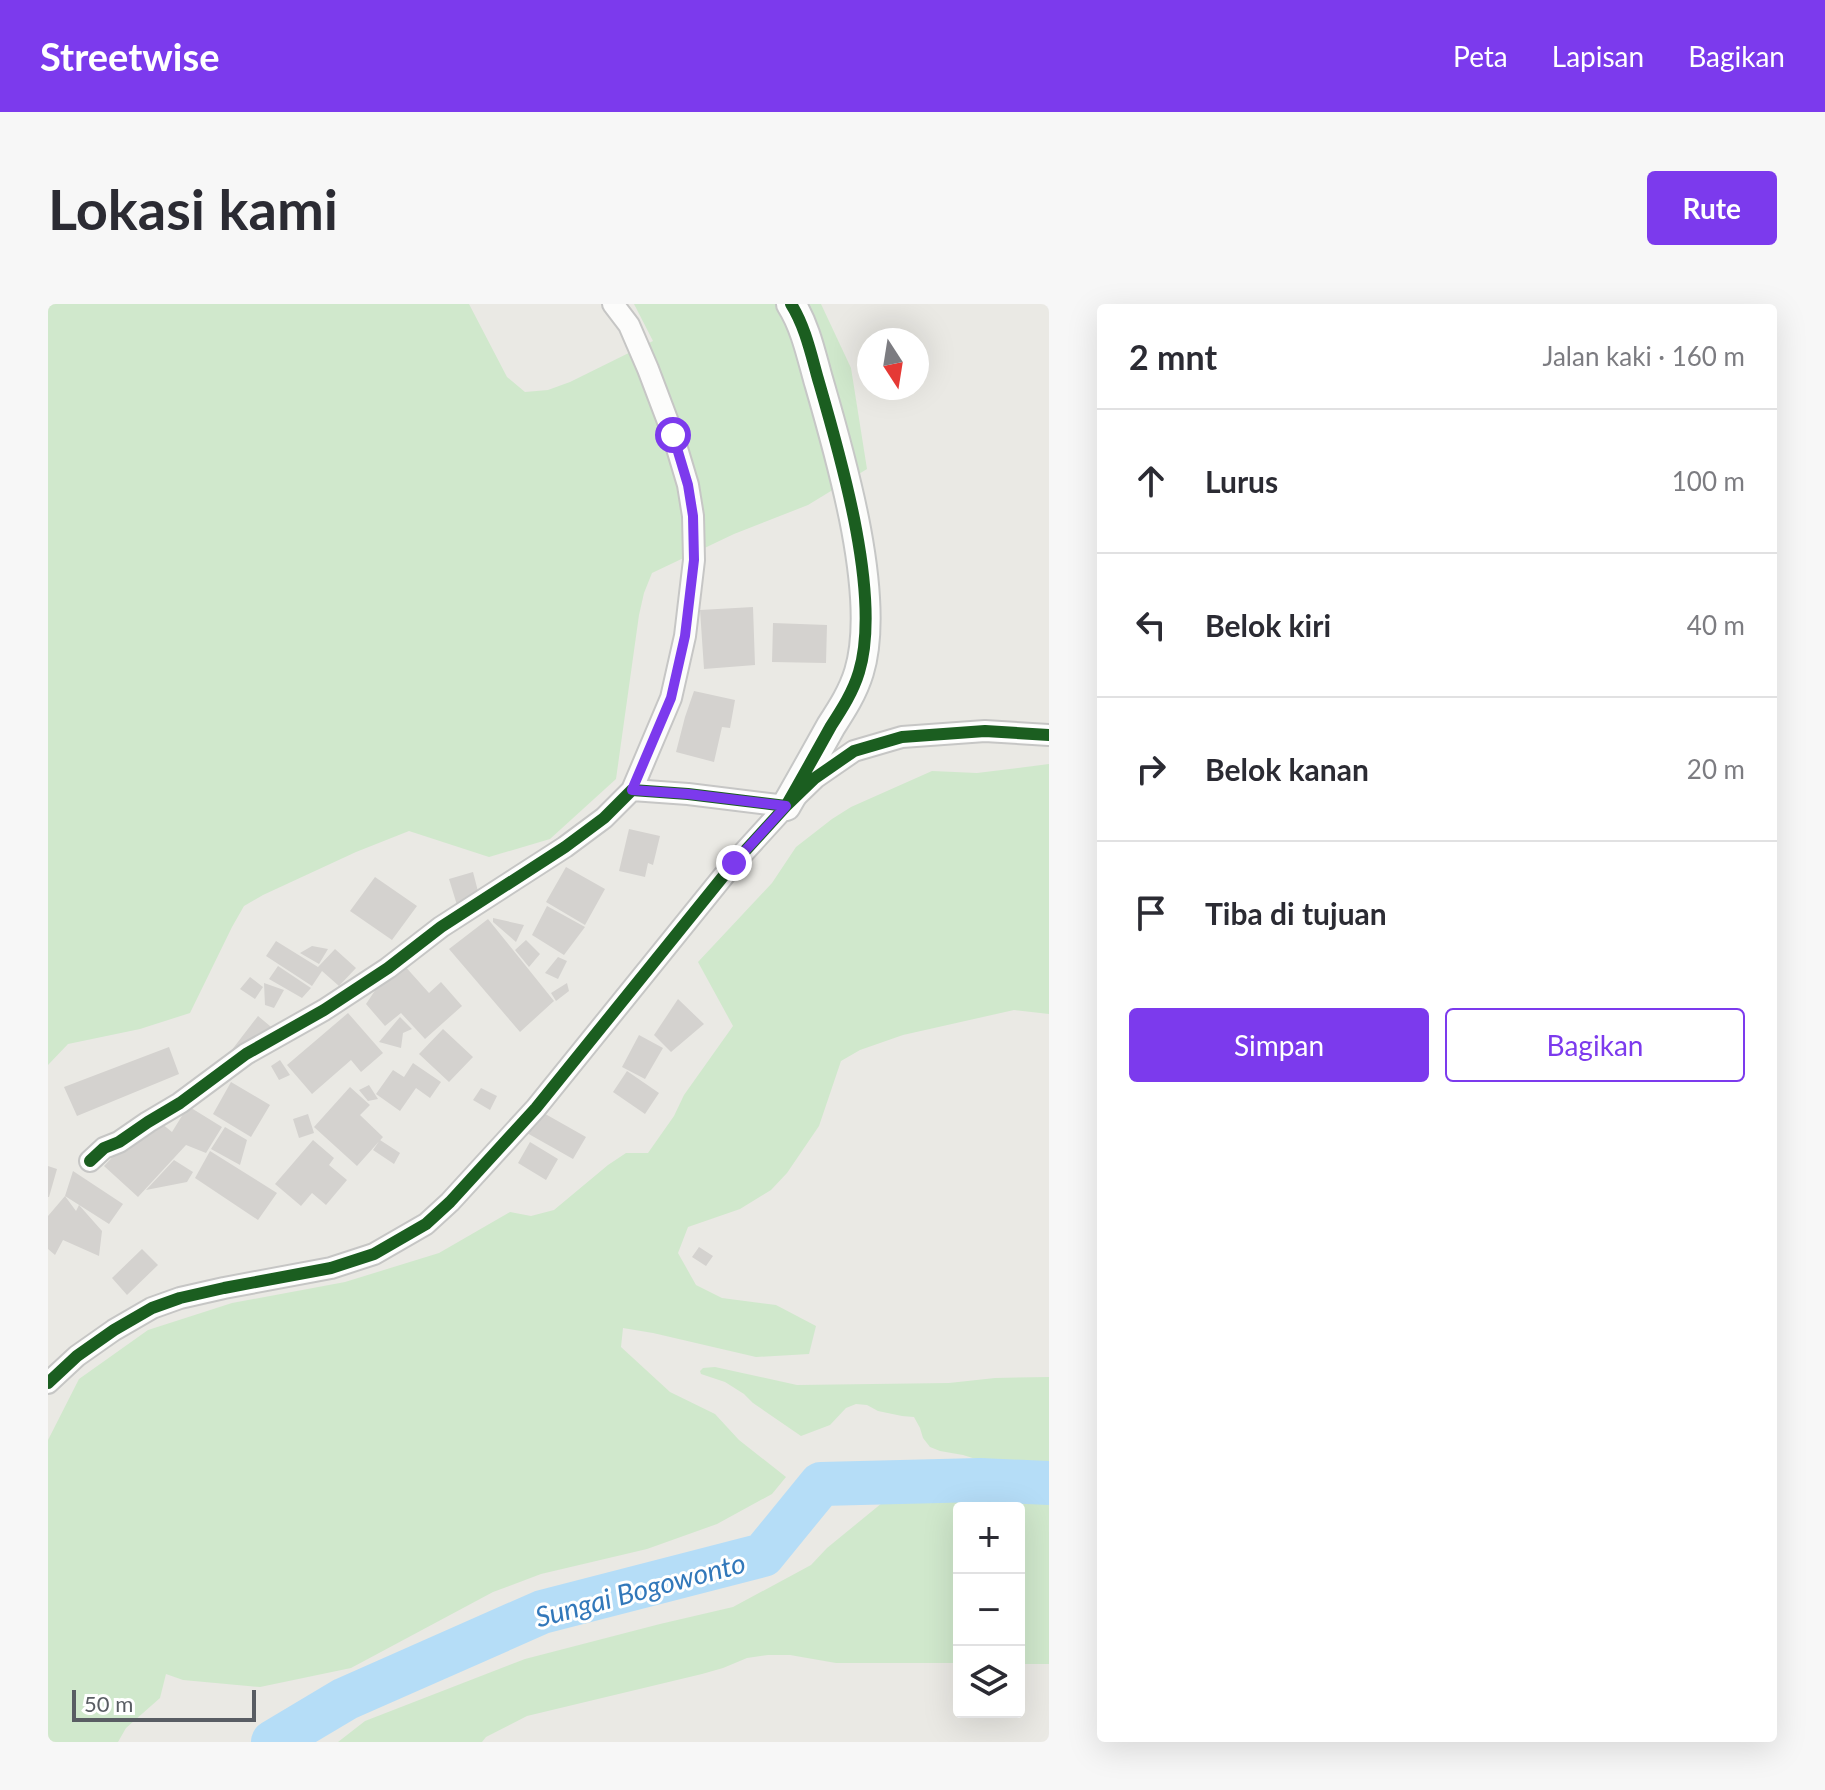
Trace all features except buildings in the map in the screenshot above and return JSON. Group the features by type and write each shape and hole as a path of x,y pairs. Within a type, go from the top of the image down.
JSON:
{"street":[{"path":"90,1161 104,1148 119,1142 180,1103 246,1054 324,1010 388,968 441,927 565,847 604,818 632,790 671,698 685,636 694,560 693,516 688,485 663,408 629,325 613,304"},
{"path":"48,1383 77,1356 152,1308 224,1288 331,1268 374,1254 426,1224 536,1108 734,863 775,805 847,700 859,673 865,647 866,622 862,571 851,508 825,402 791,304"},
{"path":"632,790 775,805 854,751 902,737 985,731 1049,735"}],"green space":[{"path":"48,304 469,304 507,377 525,392 548,390 570,382 653,341 634,304 821,304 851,368 867,469 808,505 734,534 652,573 639,615 616,779 550,839 489,857 409,831 356,852 244,906 190,1013 140,1029 68,1044 48,1065"},
{"path":"1049,764 1049,1014 1014,1010 903,1035 860,1050 841,1061 819,1126 787,1173 771,1190 740,1209 688,1227 678,1253 696,1285 722,1298 776,1305 816,1326 809,1354 756,1357 623,1328 621,1347 670,1392 715,1414 739,1440 786,1477 772,1494 717,1524 647,1549 541,1574 493,1592 351,1668 260,1687 183,1680 166,1674 160,1698 126,1728 118,1742 48,1742 48,1440 79,1379 148,1330 232,1303 345,1282 439,1253 510,1212 531,1216 554,1210 626,1153 648,1153 733,1026 698,962 772,883 796,847 851,807 932,771 977,773"},
{"path":"715,1367 797,1385 949,1383 1049,1377 1049,1472 1018,1472 940,1451 930,1447 923,1438 914,1417 878,1411 867,1405 856,1404 846,1408 830,1425 801,1436 725,1382 701,1374 703,1368"},
{"path":"961,1495 1022,1498 1049,1504 1049,1664 1025,1664 1025,1502 953,1502 953,1663 836,1663 790,1655 768,1655 527,1716 482,1742 338,1742 365,1721 525,1659 733,1607 811,1565 882,1503"}],"waterway":[{"name":"Sungai Bogowonto","path":"273,1742 345,1699 542,1612 763,1555 821,1484 980,1480 1049,1483"}],"cycle path":[{"path":"90,1161 104,1148 119,1142 180,1103 246,1054 324,1010 388,968 441,927 565,847 604,818 632,790 786,806 847,700 857,679 865,641 862,566 847,485 807,340 791,304"},
{"path":"48,1383 77,1356 152,1308 224,1288 331,1268 374,1254 426,1224 536,1108 734,863 815,778 854,751 902,737 985,731 1049,735"}],"route":[{"path":"673,435 688,485 693,516 694,560 685,636 671,698 632,790 786,806 734,863"}]}
